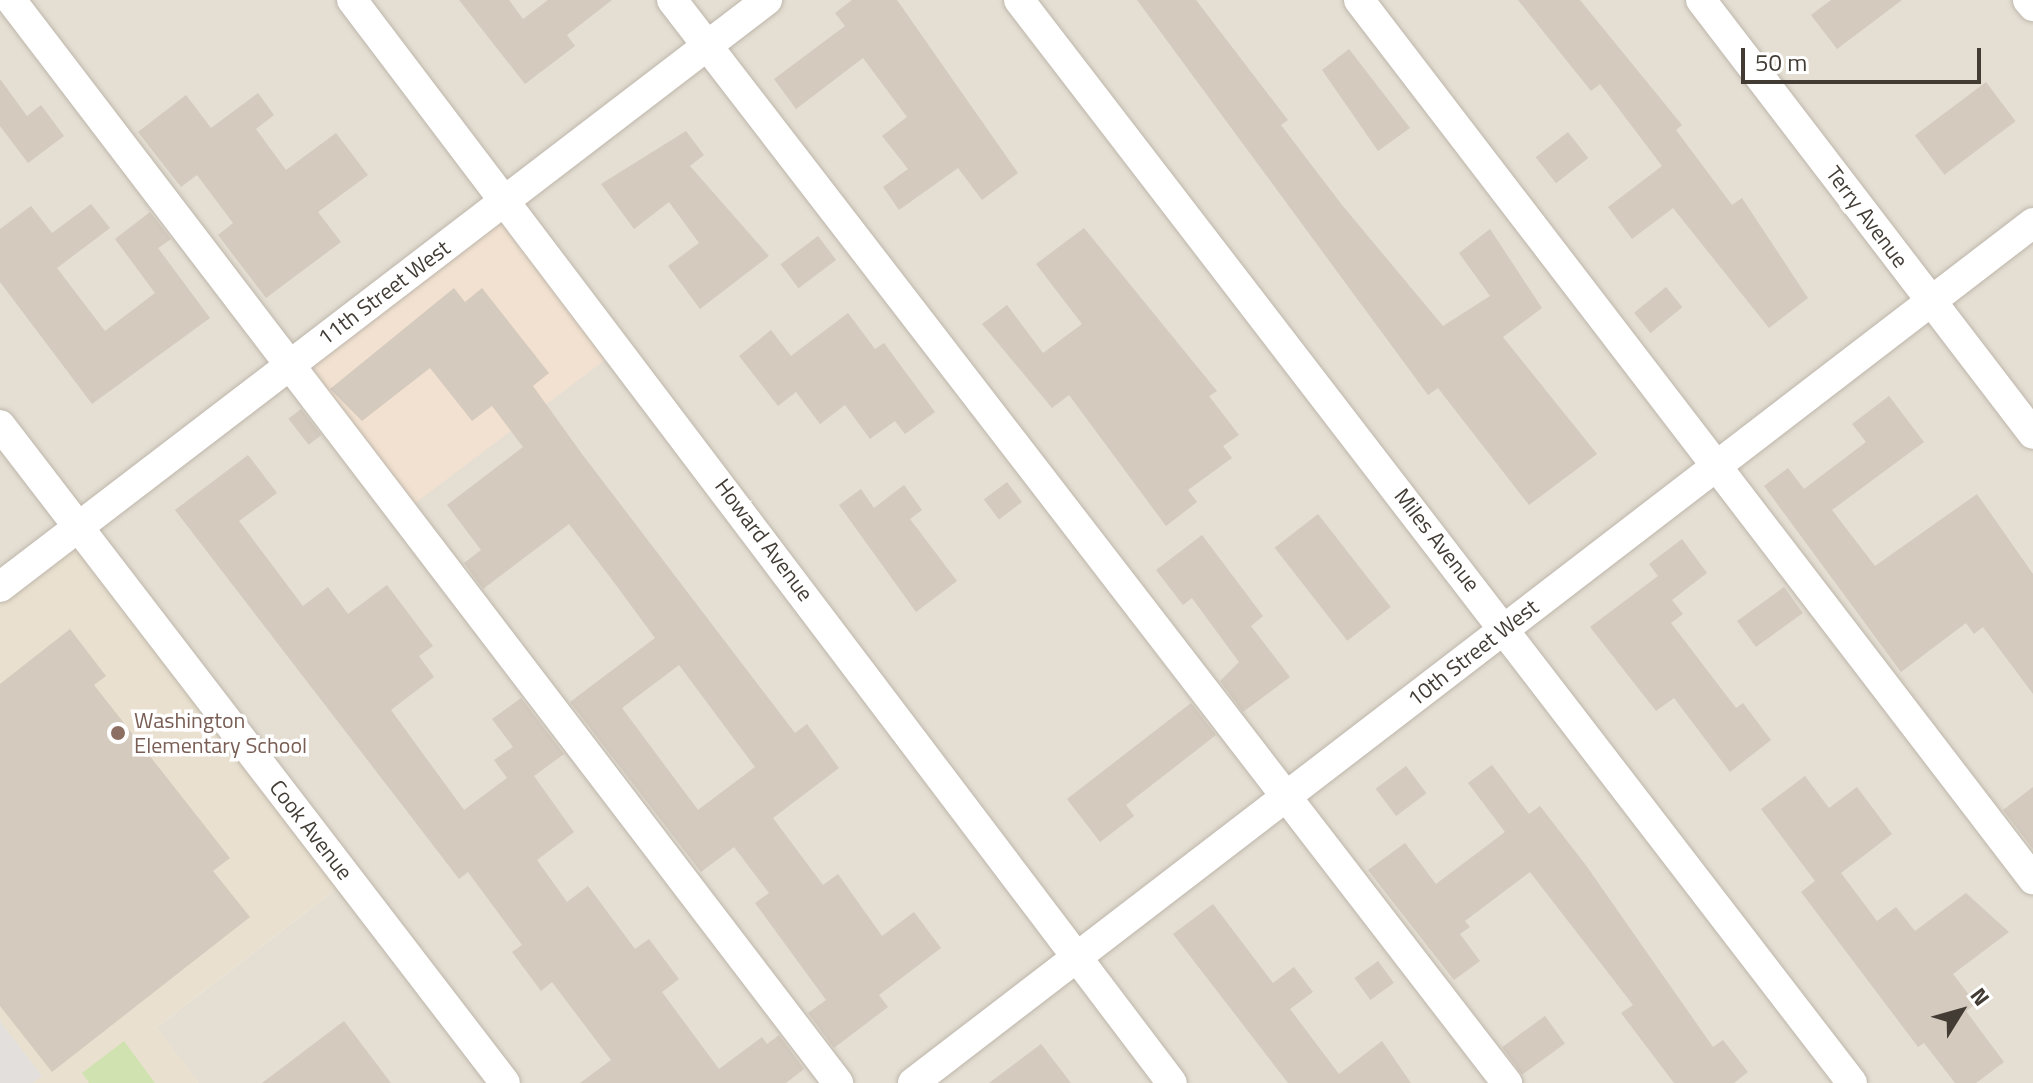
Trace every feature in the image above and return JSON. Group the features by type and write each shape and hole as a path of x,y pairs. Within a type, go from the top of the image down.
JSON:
{"street":[{"path":"11,0 838,1083"},
{"name":"Howard Avenue","path":"352,0 508,199 1172,1083"},
{"path":"672,0 1507,1083"},
{"name":"11th Street West","path":"0,587 767,0"},
{"name":"Miles Avenue","path":"1019,0 1852,1083"},
{"path":"1359,0 2033,879"},
{"name":"Terry Avenue","path":"1701,0 2033,434"},
{"path":"2028,0 2033,6"},
{"name":"10th Street West","path":"913,1083 2033,223"},
{"name":"Cook Avenue","path":"0,425 505,1083"}],"shaded area":[{"path":"0,0 2033,0 2033,1083 199,1083 156,1028 348,880 0,587"},
{"path":"508,199 621,348 400,514 288,365"},
{"name":"Washington Elementary School","path":"78,527 349,879 157,1027 199,1083 0,1083 0,587"},
{"path":"0,1021 42,1076 32,1083 0,1083"}],"green space":[{"path":"124,1041 155,1083 89,1083 82,1073"}],"building":[{"path":"459,0 509,0 523,19 548,0 612,0 567,35 575,46 525,84"},
{"path":"852,0 897,0 1018,173 982,200 958,168 899,210 883,187 908,169 882,136 907,117 863,58 796,109 774,79 845,26 835,13"},
{"path":"1137,0 1196,0 1288,120 1281,125 1342,205 1443,326 1490,296 1459,253 1490,229 1542,308 1503,337 1597,454 1529,505 1438,388 1428,395"},
{"path":"1518,0 1580,0 1682,125 1676,130 1732,205 1742,198 1808,298 1769,328 1673,208 1632,239 1608,207 1662,166 1600,84 1591,91"},
{"path":"1831,0 1902,0 1837,49 1811,15"},
{"path":"1349,49 1410,128 1378,151 1322,70"},
{"path":"0,79 27,116 41,105 64,136 28,163 0,126"},
{"path":"1986,82 2015,121 1944,175 1915,136"},
{"path":"258,93 274,115 256,129 286,170 336,133 368,175 318,212 341,242 266,298 218,235 233,223 197,175 181,187 138,132 186,95 211,128"},
{"path":"686,131 704,155 690,166 769,256 700,309 668,266 699,243 669,202 634,229 601,184"},
{"path":"1568,132 1588,158 1556,183 1536,157"},
{"path":"91,204 110,228 57,268 105,331 155,293 115,239 150,212 171,239 158,248 210,318 92,404 0,282 0,229 31,206 52,233"},
{"path":"1084,228 1217,391 1209,396 1239,435 1223,446 1232,458 1188,490 1197,502 1166,526 1069,395 1052,408 982,324 1007,305 1043,353 1082,324 1036,264"},
{"path":"818,236 836,260 799,288 780,264"},
{"path":"1666,287 1682,307 1650,333 1634,313"},
{"path":"454,288 465,302 482,288 549,373 533,386 582,454 795,733 807,724 839,768 773,818 823,885 838,874 882,936 914,912 941,948 879,995 888,1007 834,1048 808,1013 826,1000 755,903 769,893 734,847 701,872 570,702 655,638 569,524 483,589 464,563 481,550 447,505 523,447 492,406 472,421 430,368 362,421 330,389","holes":["679,665 755,767 698,810 622,708"]},
{"path":"848,313 875,349 884,343 935,412 905,434 895,421 870,439 845,405 820,424 796,392 778,406 739,356 771,330 791,356"},
{"path":"1889,396 1924,442 1832,510 1875,566 1977,494 2033,574 2033,694 1983,627 1974,634 1966,623 1901,672 1764,486 1788,468 1804,489 1866,442 1852,424"},
{"path":"301,409 321,435 309,445 288,419"},
{"path":"248,455 277,493 239,521 303,606 328,587 348,614 387,585 433,646 419,656 434,677 391,710 464,810 507,778 494,760 513,747 492,719 521,698 564,754 534,776 574,832 537,860 567,902 588,886 635,949 649,939 679,979 662,992 719,1069 762,1037 767,1044 779,1035 804,1069 786,1083 580,1083 611,1060 552,982 541,991 512,952 522,945 468,872 459,879 175,510"},
{"path":"1007,482 1022,502 999,519 984,499"},
{"path":"904,485 922,510 910,519 957,581 916,612 839,505 861,489 874,508"},
{"path":"1318,514 1391,607 1347,641 1275,548"},
{"path":"1202,535 1263,616 1251,626 1290,677 1243,712 1220,681 1239,662 1192,598 1183,605 1156,570"},
{"path":"1682,539 1707,573 1672,600 1683,614 1671,623 1736,708 1743,703 1771,740 1730,772 1674,698 1656,711 1590,627 1658,576 1649,564"},
{"path":"1784,587 1803,613 1756,647 1737,621"},
{"path":"70,629 106,676 94,685 230,858 213,871 250,917 52,1072 0,1006 0,684"},
{"path":"1191,703 1216,735 1126,805 1134,816 1100,842 1067,799"},
{"path":"1492,765 1529,814 1540,806 1585,864 1713,1047 1723,1040 1748,1072 1734,1083 1674,1083 1621,1013 1633,1005 1530,872 1465,921 1470,927 1460,934 1480,961 1454,980 1368,870 1405,843 1436,884 1505,832 1468,783"},
{"path":"1406,766 1426,793 1396,816 1376,789"},
{"path":"1805,776 1829,808 1857,787 1892,834 1841,873 1877,921 1896,907 1915,931 1966,893 2009,932 1953,974 1976,1004 1966,1011 2004,1062 1976,1083 1955,1083 1924,1043 1918,1047 1801,892 1815,881 1761,809"},
{"path":"2033,787 2033,849 2003,810"},
{"path":"1213,904 1273,983 1294,967 1313,992 1290,1009 1339,1074 1382,1041 1411,1083 1288,1083 1173,934"},
{"path":"1378,961 1394,983 1370,1000 1355,978"},
{"path":"1545,1016 1565,1044 1522,1075 1502,1047"},
{"path":"344,1021 391,1083 262,1083"},
{"path":"1041,1044 1071,1083 989,1083"}],"place":[{"name":"Washington Elementary School","path":"118,733"}]}
